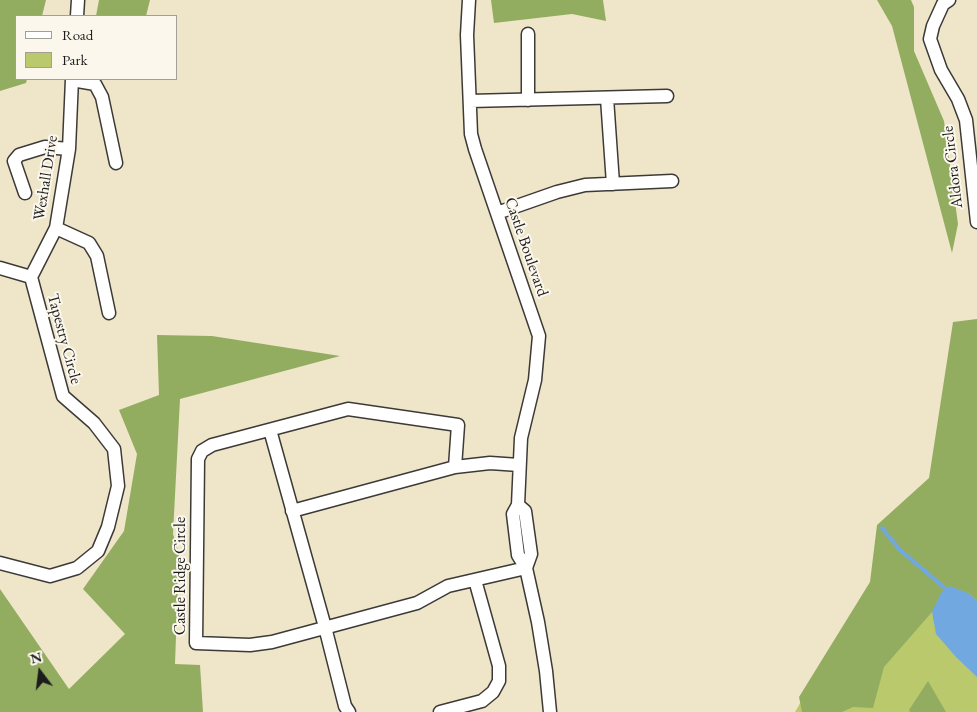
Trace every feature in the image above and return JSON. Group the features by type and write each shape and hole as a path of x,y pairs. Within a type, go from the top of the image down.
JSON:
{"street":[{"path":"77,15 78,0"},
{"name":"Castle Boulevard","path":"469,0 467,36 471,134 539,336 535,380 521,438 518,505 513,514 518,555 526,568 538,622 550,712"},
{"name":"Aldora Circle","path":"949,0 943,4 933,26 930,39 941,70 958,100 966,120 977,222"},
{"path":"528,34 528,100"},
{"path":"72,80 95,84 102,97 116,163"},
{"name":"Wexhall Drive","path":"31,278 56,228 69,149 72,80"},
{"path":"470,101 666,96"},
{"path":"607,98 613,184"},
{"path":"25,193 14,162 19,155 46,148 69,149"},
{"path":"497,213 557,192 585,185 672,181"},
{"path":"56,228 89,243 97,256 109,313"},
{"name":"Tapestry Circle","path":"0,268 31,278 63,396 94,423 114,449 118,486 108,527 98,551 77,568 50,576 0,563"},
{"name":"Castle Ridge Circle","path":"455,467 458,425 348,409 212,445 202,451 198,459 196,642 250,645 272,642 417,603 448,586 526,568"},
{"path":"270,430 345,706 349,712"},
{"path":"292,510 455,467 490,463 519,465"},
{"path":"440,712 482,701 493,692 499,681 499,666 475,580"}],"green space":[{"path":"0,0 46,0 42,15 15,15 15,80 27,80 26,83 0,91"},
{"path":"99,0 150,0 146,15 96,15"},
{"path":"491,0 603,0 606,21 572,14 494,23"},
{"path":"877,0 911,0 914,7 914,51 944,121 958,224 952,253 892,26"},
{"path":"977,319 977,601 970,594 950,587 932,612 884,667 873,708 853,707 842,712 802,712 799,697 870,582 877,525 929,478 953,322"},
{"path":"157,335 212,336 340,356 180,399 173,534 179,554 175,664 200,665 203,712 0,712 0,589 69,689 125,634 83,589 124,531 137,454 119,410 159,395"},
{"path":"977,399 977,712 795,712"},
{"path":"928,681 946,712 910,712 909,710"}],"water":[{"path":"950,586 970,594 977,601 977,677 936,634 932,612 941,593"}],"waterway":[{"path":"882,528 900,550 946,589"}]}
